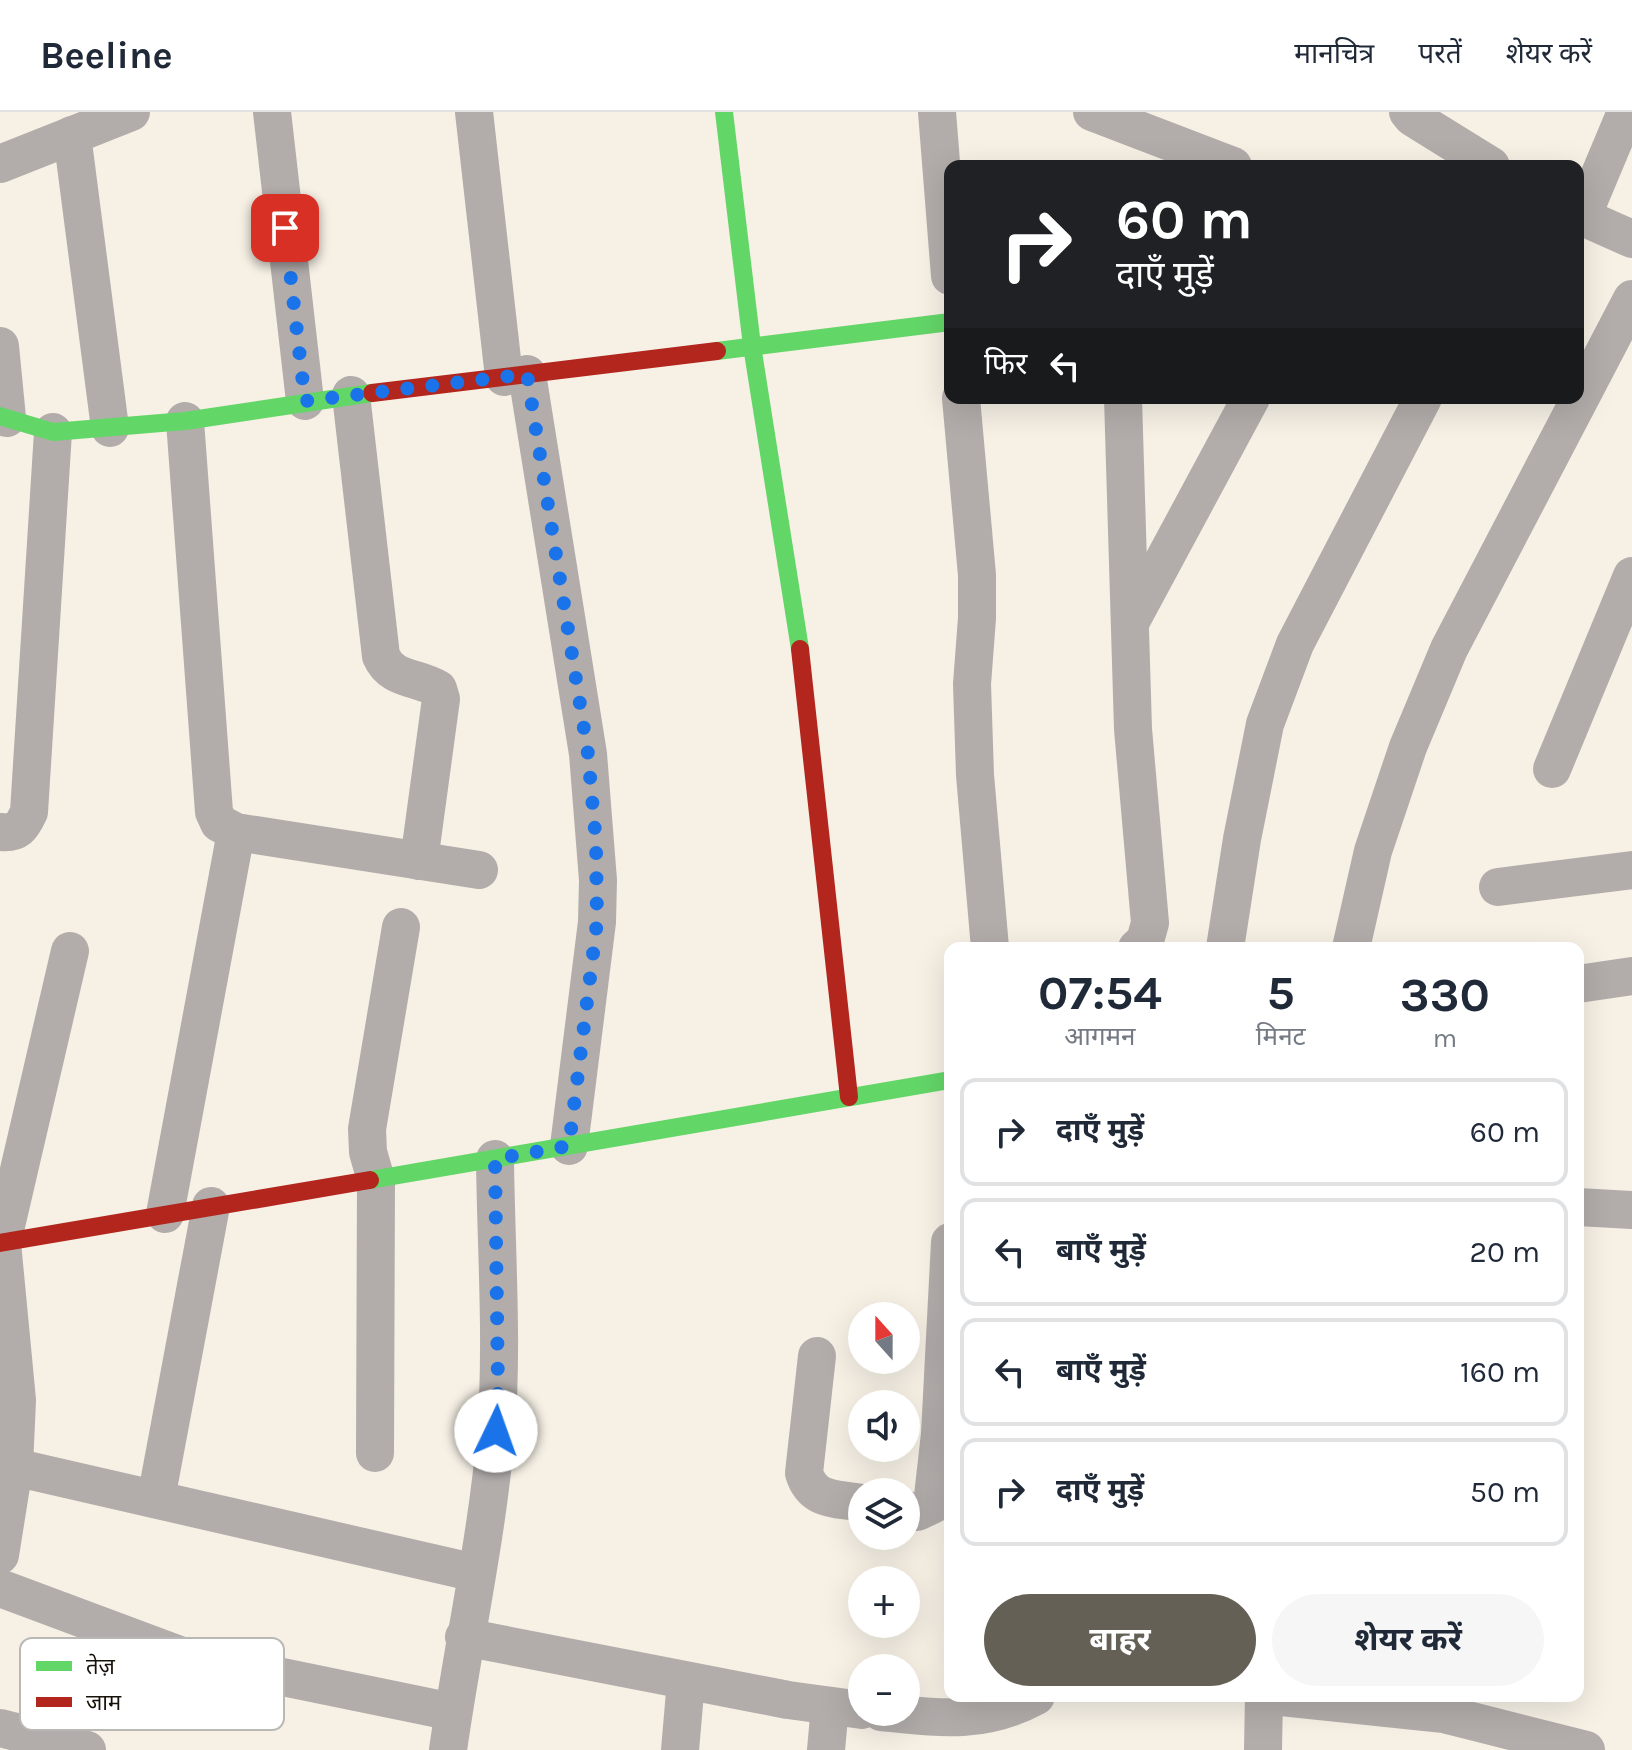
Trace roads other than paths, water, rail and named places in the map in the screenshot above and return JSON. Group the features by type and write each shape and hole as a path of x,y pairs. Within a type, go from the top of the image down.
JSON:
{"street":[{"path":"0,164 131,112"},
{"path":"272,112 305,401"},
{"path":"474,112 516,375 588,754 596,855 597,922 569,1146"},
{"path":"724,112 752,346 804,672 849,1097"},
{"path":"937,112 944,200"},
{"path":"1092,112 1217,160"},
{"path":"1408,112 1481,160"},
{"path":"1584,207 1626,112"},
{"path":"72,135 110,428"},
{"path":"1584,218 1632,239"},
{"path":"1584,391 1632,299"},
{"path":"0,346 3,417 53,432 185,421 351,395 944,323"},
{"path":"351,395 381,656 386,667 395,674 430,684 438,689 441,699 419,861"},
{"path":"962,404 977,575 972,684 975,775 989,942"},
{"path":"1123,404 1133,729 1150,923 1144,942"},
{"path":"1129,624 1248,404"},
{"path":"1226,942 1265,724 1295,644 1420,404"},
{"path":"1352,942 1373,851 1408,747 1449,649 1577,404"},
{"path":"185,421 214,812 219,823 236,832 479,870"},
{"path":"0,832 13,833 22,826 29,812 53,432"},
{"path":"1552,769 1632,576"},
{"path":"165,1214 236,832"},
{"path":"1498,887 1632,870"},
{"path":"375,1453 376,1180 368,1152 367,1129 401,927"},
{"path":"0,1555 14,1467 15,1371 1,1243 70,951"},
{"path":"1584,983 1632,976"},
{"path":"1,1243 944,1081"},
{"path":"448,1750 491,1483 498,1388 495,1159"},
{"path":"156,1499 211,1206"},
{"path":"1584,1207 1632,1210"},
{"path":"817,1356 804,1473 808,1486 816,1494 848,1500"},
{"path":"920,1511 932,1505 944,1440"},
{"path":"14,1467 476,1573"},
{"path":"0,1588 134,1638"},
{"path":"464,1637 686,1681 846,1708 826,1750"},
{"path":"284,1677 453,1712"},
{"path":"680,1750 686,1681"},
{"path":"920,1715 960,1719 987,1716 1026,1702"},
{"path":"1263,1750 1264,1702"},
{"path":"1329,1702 1444,1714 1586,1750"},
{"path":"0,1728 87,1750"}]}
